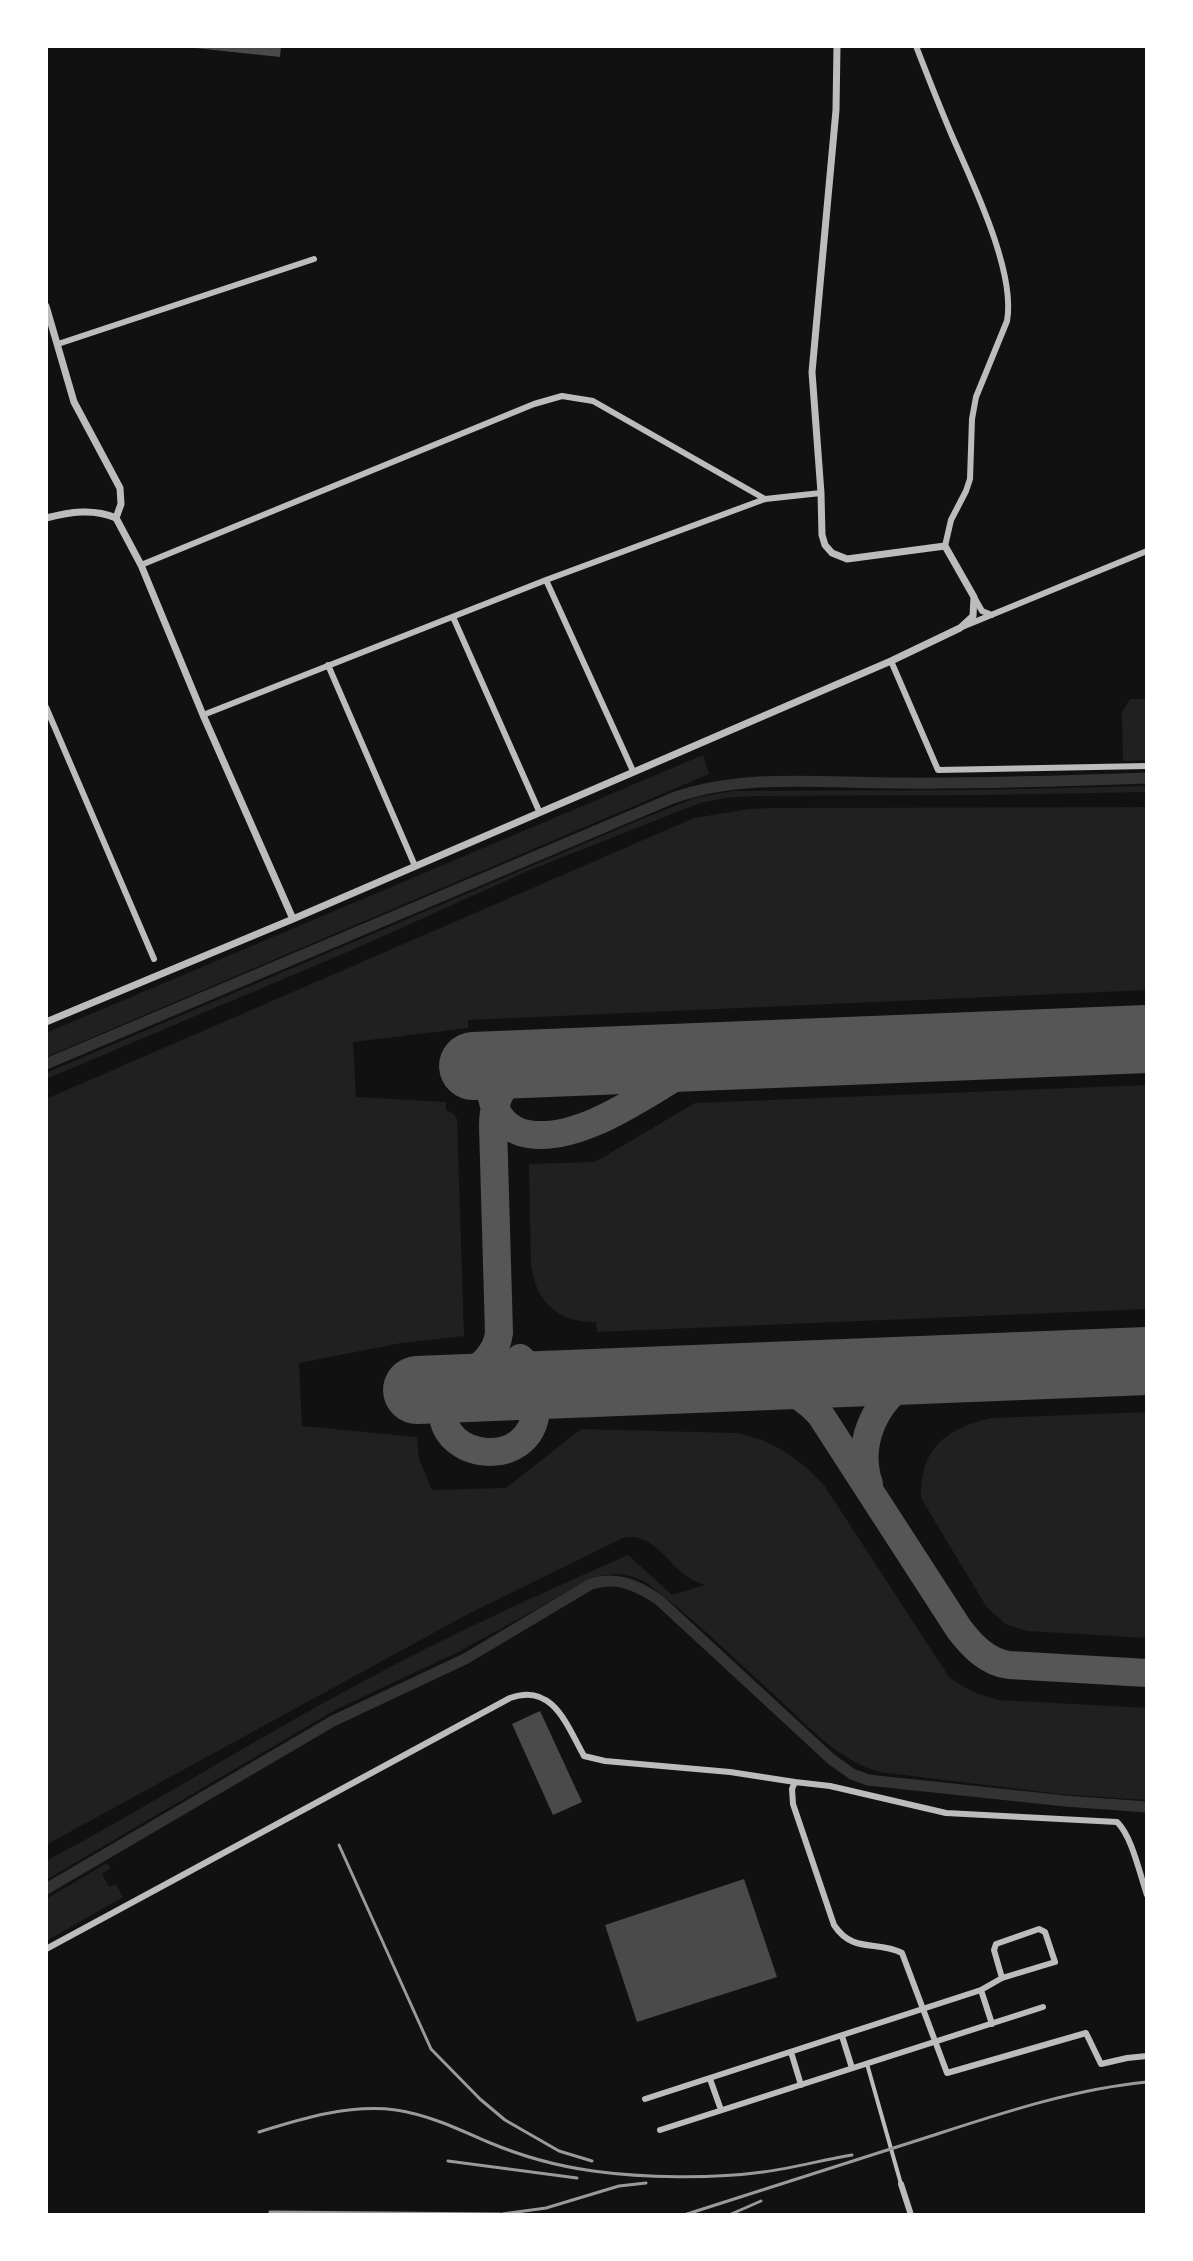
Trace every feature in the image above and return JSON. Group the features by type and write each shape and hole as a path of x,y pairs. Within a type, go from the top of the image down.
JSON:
{"street":[{"path":"837,46 836,110 812,372 822,535 828,549 842,558 853,559 945,546"},
{"path":"916,46 983,208 1004,274 1009,306 1004,330 976,397 970,479 951,520 945,546 980,608 992,615"},
{"path":"58,344 314,259"},
{"path":"46,306 74,402 120,488 121,504 116,518"},
{"path":"141,565 519,410 562,396 593,401 765,499"},
{"path":"203,715 546,580 765,499 821,493"},
{"path":"46,518 85,511 102,512 116,518 141,565 293,919"},
{"path":"46,1022 293,919 961,628 1147,551"},
{"path":"546,580 633,771"},
{"path":"961,628 973,616 974,597"},
{"path":"453,617 539,811"},
{"path":"891,661 938,770 1147,766"},
{"path":"328,665 415,866"},
{"path":"46,707 154,959"},
{"path":"46,1949 520,1695 539,1696 552,1704 584,1756 605,1761 730,1772 830,1786 946,1813 1117,1822 1127,1839 1147,1895"},
{"path":"795,1782 793,1804 834,1925 857,1944 895,1949 902,1953 947,2073 1086,2033 1101,2064 1147,2056"},
{"path":"645,2099 981,1990 1002,1978 1055,1962 1045,1932 1039,1929 996,1944 994,1950 1002,1978"},
{"path":"981,1990 992,2024"},
{"path":"660,2130 1043,2007"},
{"path":"842,2036 852,2068"},
{"path":"791,2052 801,2085"},
{"path":"867,2063 911,2215"},
{"path":"710,2079 721,2110"}],"shaded area":[{"path":"1130,699 1147,699 1147,760 1123,761 1122,712"},
{"path":"703,755 709,774 46,1057 46,1033"},
{"path":"1147,786 1147,792 755,796 700,803 530,870 350,951 46,1079 46,1073 698,797 733,791"},
{"path":"1147,807 1147,990 468,1020 468,1028 353,1042 356,1097 446,1102 446,1110 457,1119 464,1336 401,1343 299,1363 302,1426 417,1437 419,1459 432,1490 506,1488 581,1429 736,1433 773,1445 795,1459 824,1485 949,1677 972,1691 999,1700 1147,1708 1147,1800 1059,1794 879,1772 862,1766 819,1737 709,1635 648,1584 628,1576 608,1575 593,1578 460,1651 337,1709 46,1880 46,1861 284,1725 429,1647 594,1570 628,1555 672,1595 705,1585 692,1580 643,1539 623,1538 468,1614 46,1845 46,1099 694,818 773,808"},
{"path":"1147,1085 1147,1309 597,1332 596,1322 571,1319 551,1308 538,1290 534,1278 531,1265 529,1164 595,1162 695,1103"},
{"path":"1147,1412 1147,1638 1027,1631 1005,1624 986,1606 921,1498 925,1466 931,1453 939,1443 961,1428 992,1418"},
{"path":"107,1863 111,1868 102,1874 109,1887 116,1884 123,1897 46,1941 46,1899"}],"building":[{"path":"195,46 281,46 280,57"},
{"path":"540,1711 582,1802 553,1815 512,1724"},
{"path":"744,1879 777,1977 637,2022 605,1925"}],"waterway":[{"path":"46,1064 673,798 700,790 784,781 959,783 1147,778"},
{"path":"46,1889 333,1721 465,1659 591,1584 610,1581 635,1586 659,1600 831,1759 852,1774 868,1780 1147,1807"}],"taxiway":[{"path":"523,1050 542,1049 578,1062"},
{"path":"492,1098 500,1117 515,1130 546,1135 564,1132 620,1110 689,1068 725,1056"},
{"path":"525,1363 534,1386 536,1410 530,1430 519,1443 504,1450 486,1452 456,1440 446,1426 443,1409 446,1398 488,1357 499,1333 493,1126 496,1104 499,1094 511,1079 541,1063"},
{"path":"520,1358 536,1371 553,1378 591,1383"},
{"path":"869,1484 866,1441 884,1403 910,1380 947,1369"},
{"path":"733,1377 781,1386 820,1414 959,1629 987,1657 1009,1665 1147,1673"}],"runway":[{"path":"473,1066 1147,1039"},
{"path":"417,1390 1147,1361"}],"railway":[{"path":"339,1845 431,2049 505,2120 559,2151 592,2161"},
{"path":"684,2215 1009,2111 1092,2090 1147,2082"},
{"path":"259,2132 344,2111 396,2110 432,2119 501,2147 553,2163 593,2171 656,2176 743,2174 852,2155"},
{"path":"448,2161 577,2178"},
{"path":"495,2215 546,2208 619,2186 646,2183"},
{"path":"729,2215 761,2201"},
{"path":"270,2212 499,2214"}]}
